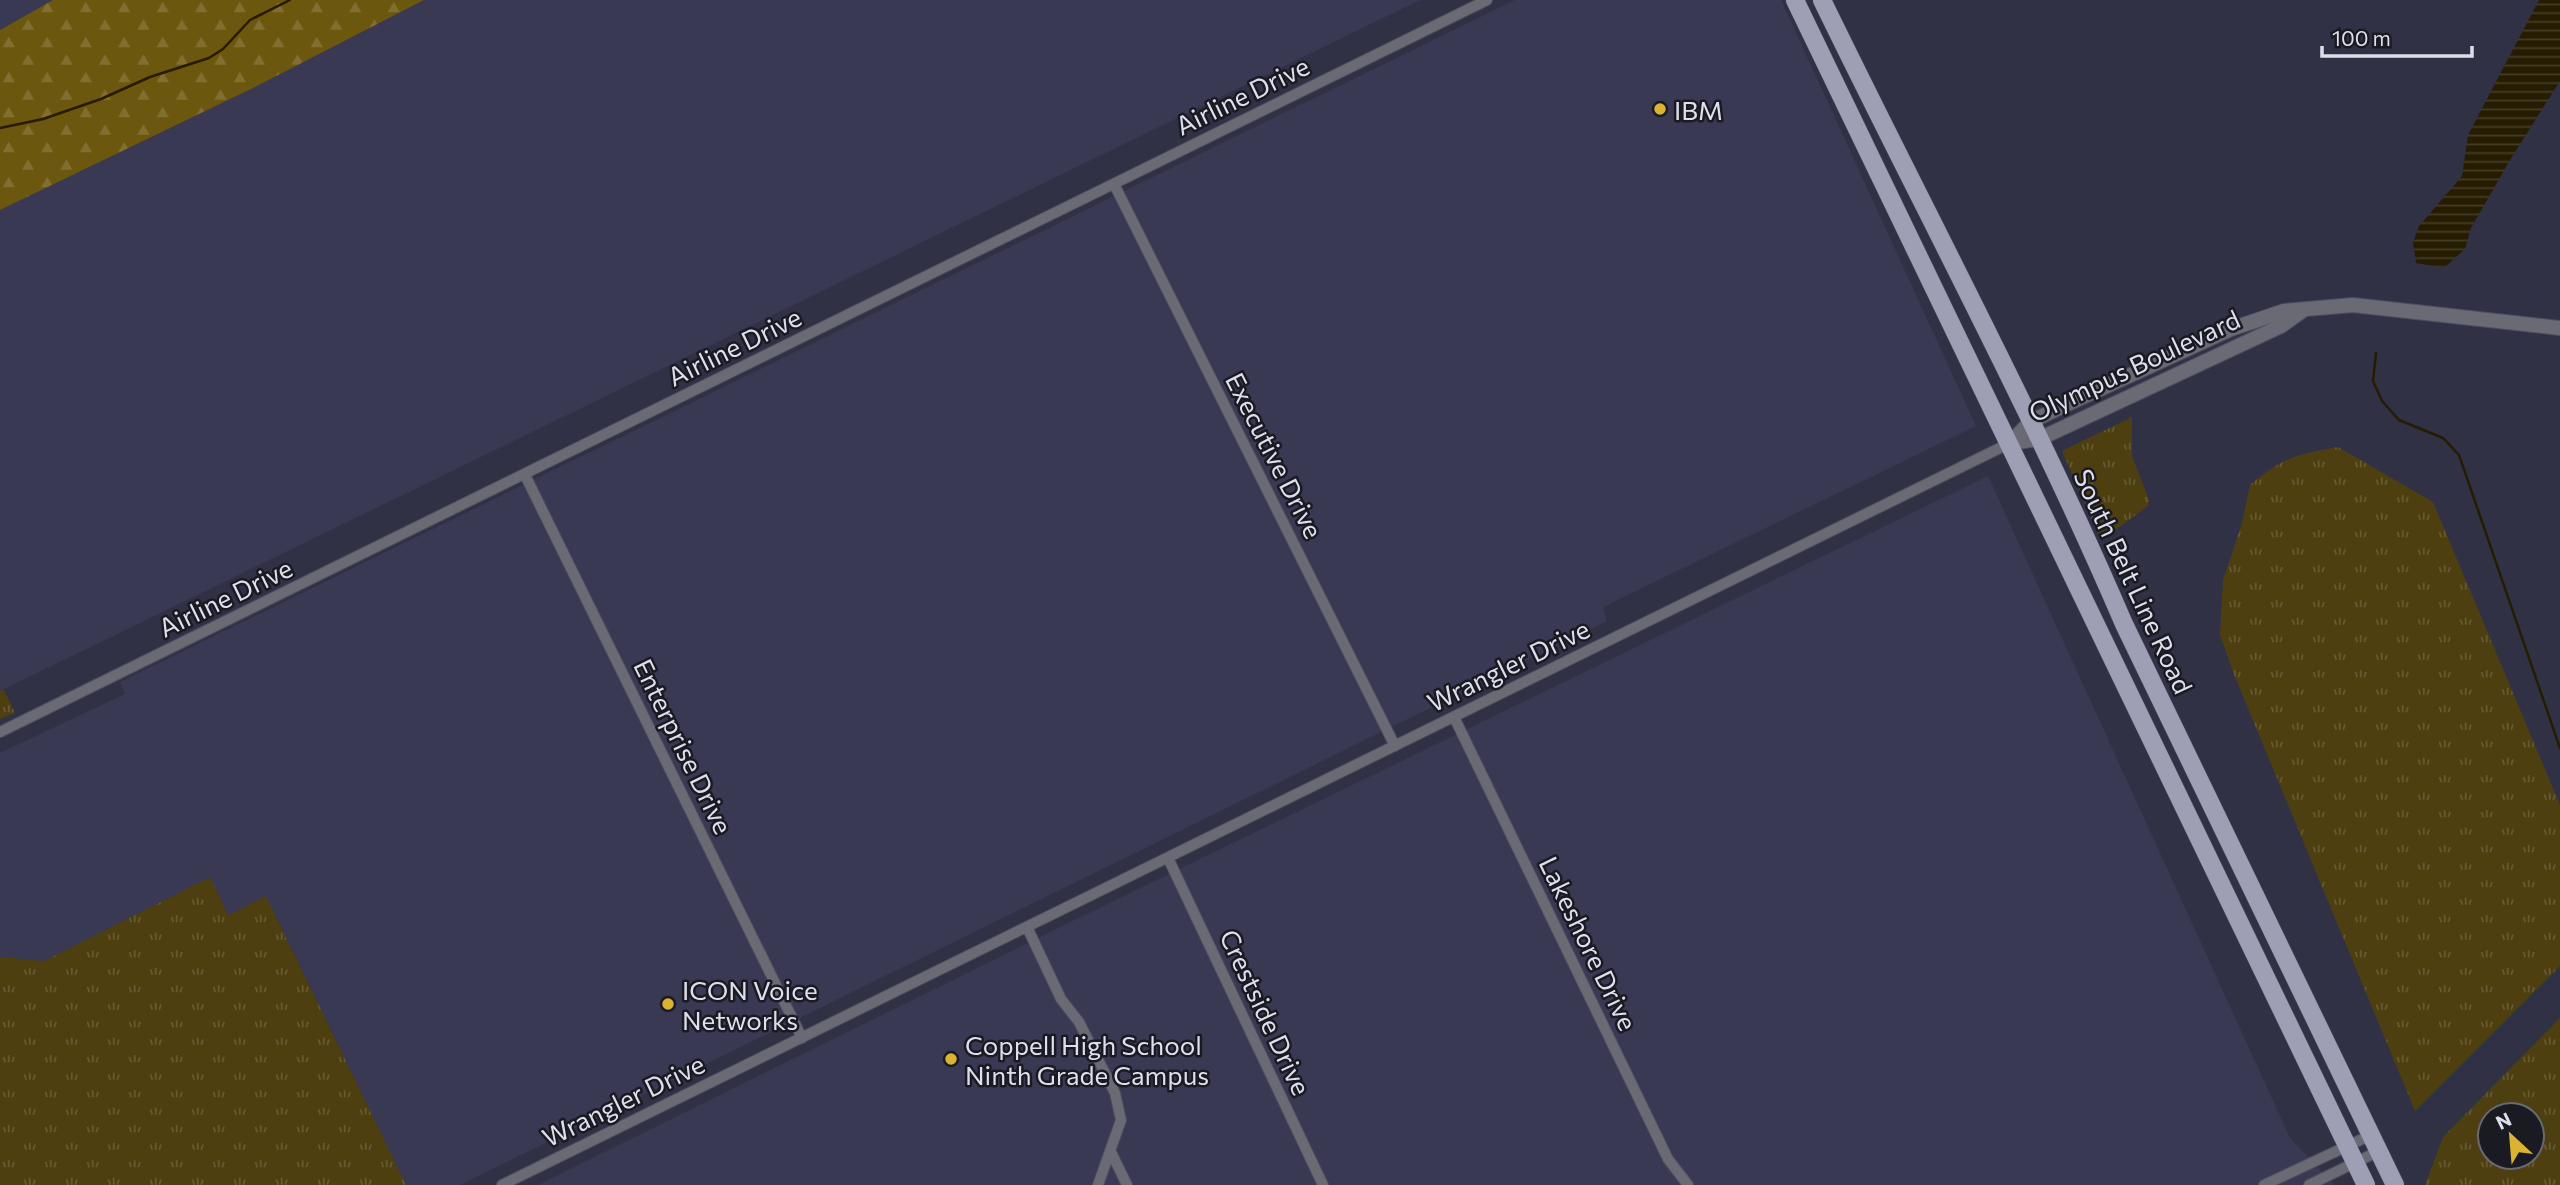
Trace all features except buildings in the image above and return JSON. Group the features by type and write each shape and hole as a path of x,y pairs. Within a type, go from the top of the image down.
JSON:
{"main road":[{"name":"South Belt Line Road","path":"1795,0 2366,1185"},
{"name":"South Belt Line Road","path":"1822,0 2039,439 2124,624 2395,1185"},
{"path":"1862,138 1885,128"},
{"path":"2231,902 2253,891"}],"street":[{"name":"Airline Drive","path":"0,732 1487,0"},
{"name":"Executive Drive","path":"1114,184 1395,746"},
{"name":"Olympus Boulevard","path":"2010,443 2030,422 2231,329 2284,310 2353,305 2560,328"},
{"name":"Olympus Boulevard","path":"2010,443 2039,439 2281,326 2302,310"},
{"path":"2197,345 2205,361"},
{"name":"Wrangler Drive","path":"502,1185 2010,443"},
{"name":"Enterprise Drive","path":"525,475 802,1038"},
{"name":"Lakeshore Drive","path":"1454,717 1668,1159 1688,1185"},
{"name":"Crestside Drive","path":"1168,858 1324,1185"},
{"path":"1027,927 1061,999 1079,1022 1115,1093 1121,1120 1098,1185"},
{"path":"2264,1185 2375,1143"},
{"path":"2309,1185 2351,1154 2375,1143"},
{"path":"1111,1152 1127,1185"}],"shaded area":[{"path":"0,0 53,0 0,30"},
{"path":"424,0 1420,0 0,691 0,210 253,88"},
{"path":"1515,0 1781,0 1976,426 1603,607 1607,621 460,1185 406,1185 266,896 228,915 210,877 44,961 0,957 0,753 125,694 120,682"},
{"path":"2539,0 2560,0 2560,81 2471,228 2465,249 2444,268 2416,263 2413,242 2419,226 2462,176 2468,135"},
{"path":"1988,476 2290,1138 2335,1185 538,1185 1048,933"}],"green space":[{"path":"53,0 424,0 253,88 0,210 0,30"},
{"path":"2132,417 2132,456 2149,500 2148,506 2101,540 2062,451"},
{"path":"2338,447 2433,502 2560,805 2560,966 2415,1111 2220,635 2223,580 2242,523 2250,485 2291,458"},
{"path":"4,690 15,713 0,719 0,691"},
{"path":"210,877 228,915 266,896 406,1185 0,1185 0,957 44,961"},
{"path":"2560,1018 2560,1185 2425,1185 2443,1137 2476,1103 2476,1171 2546,1171 2546,1101 2478,1101"}],"waterway":[{"path":"0,128 43,119 101,99 150,77 209,58 223,49 250,20 290,0"},
{"path":"2376,353 2373,381 2382,401 2399,420 2443,438 2459,455 2560,748"}],"place":[{"name":"IBM","path":"1660,109"},
{"name":"ICON Voice Networks","path":"668,1004"},
{"name":"Coppell High School Ninth Grade Campus","path":"951,1059"}]}
